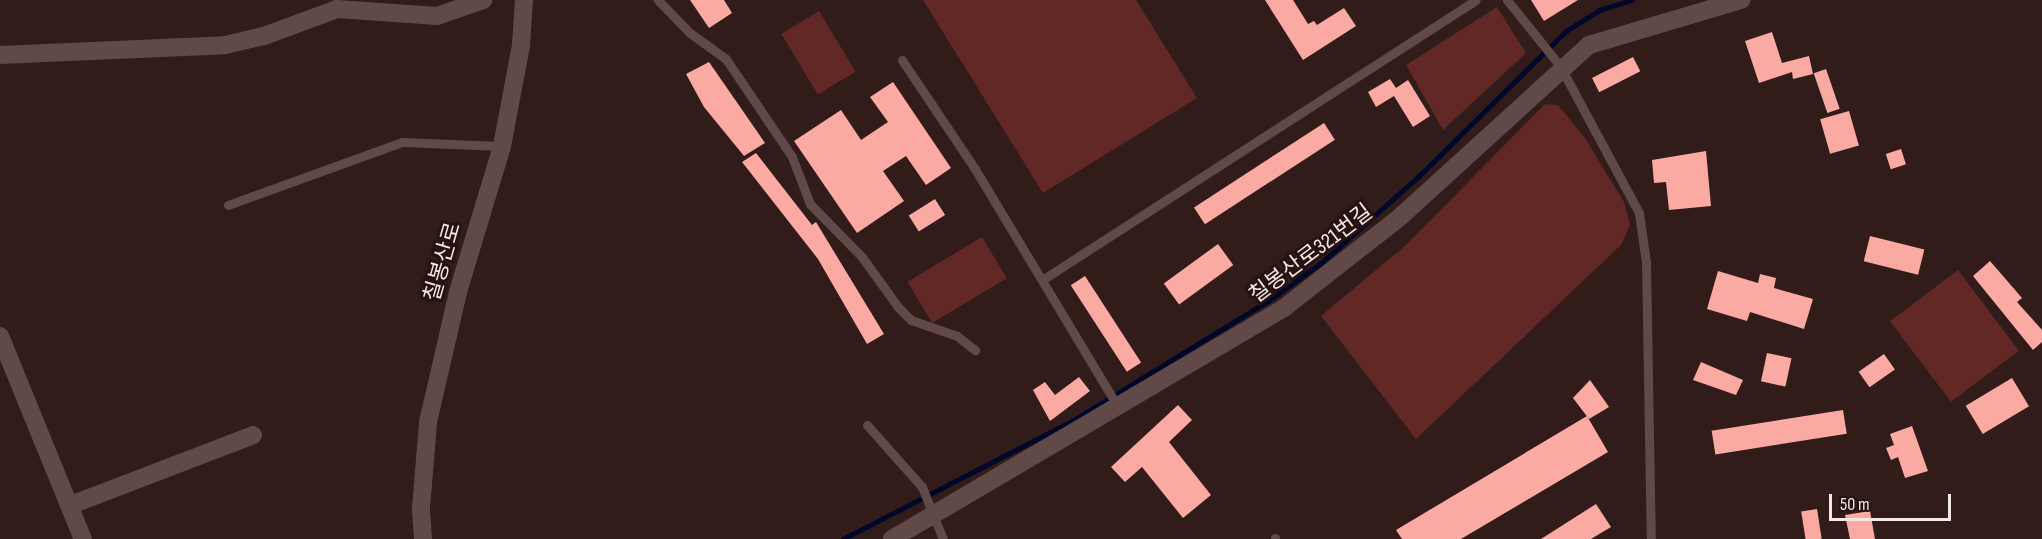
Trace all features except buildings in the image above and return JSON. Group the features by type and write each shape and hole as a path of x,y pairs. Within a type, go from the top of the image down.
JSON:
{"street":[{"path":"0,55 225,45 264,36 337,9 437,16 483,0"},
{"name":"칠봉산로","path":"423,539 421,508 428,422 458,292 502,146 521,45 524,0"},
{"name":"칠봉산로321번길","path":"892,539 931,513 1120,409 1284,308 1400,217 1560,66 1589,45 1742,0"},
{"path":"0,336 83,539"},
{"path":"71,505 253,435"}],"lane":[{"path":"658,0 690,33 726,58 792,157 810,204 862,257 898,307 911,320 957,336 975,350"},
{"path":"1042,279 1476,0"},
{"path":"1507,0 1560,66 1639,213 1643,231 1651,539"},
{"path":"902,60 1042,279 1103,387 1120,409"},
{"path":"228,205 402,142 502,146"},
{"path":"867,425 922,487 943,539"}],"shaded area":[{"path":"923,0 1136,0 1197,98 1043,193"},
{"path":"1497,7 1526,53 1443,130 1406,65"},
{"path":"819,11 856,72 818,95 781,34"},
{"path":"1545,104 1558,105 1585,138 1624,202 1630,225 1621,245 1416,439 1321,316 1405,246"},
{"path":"982,237 1007,278 932,323 907,282"},
{"path":"1958,270 2019,351 1951,402 1890,321"}],"waterway":[{"path":"843,539 1077,418 1268,301 1321,263 1418,177 1566,31 1599,10 1632,0"}]}
